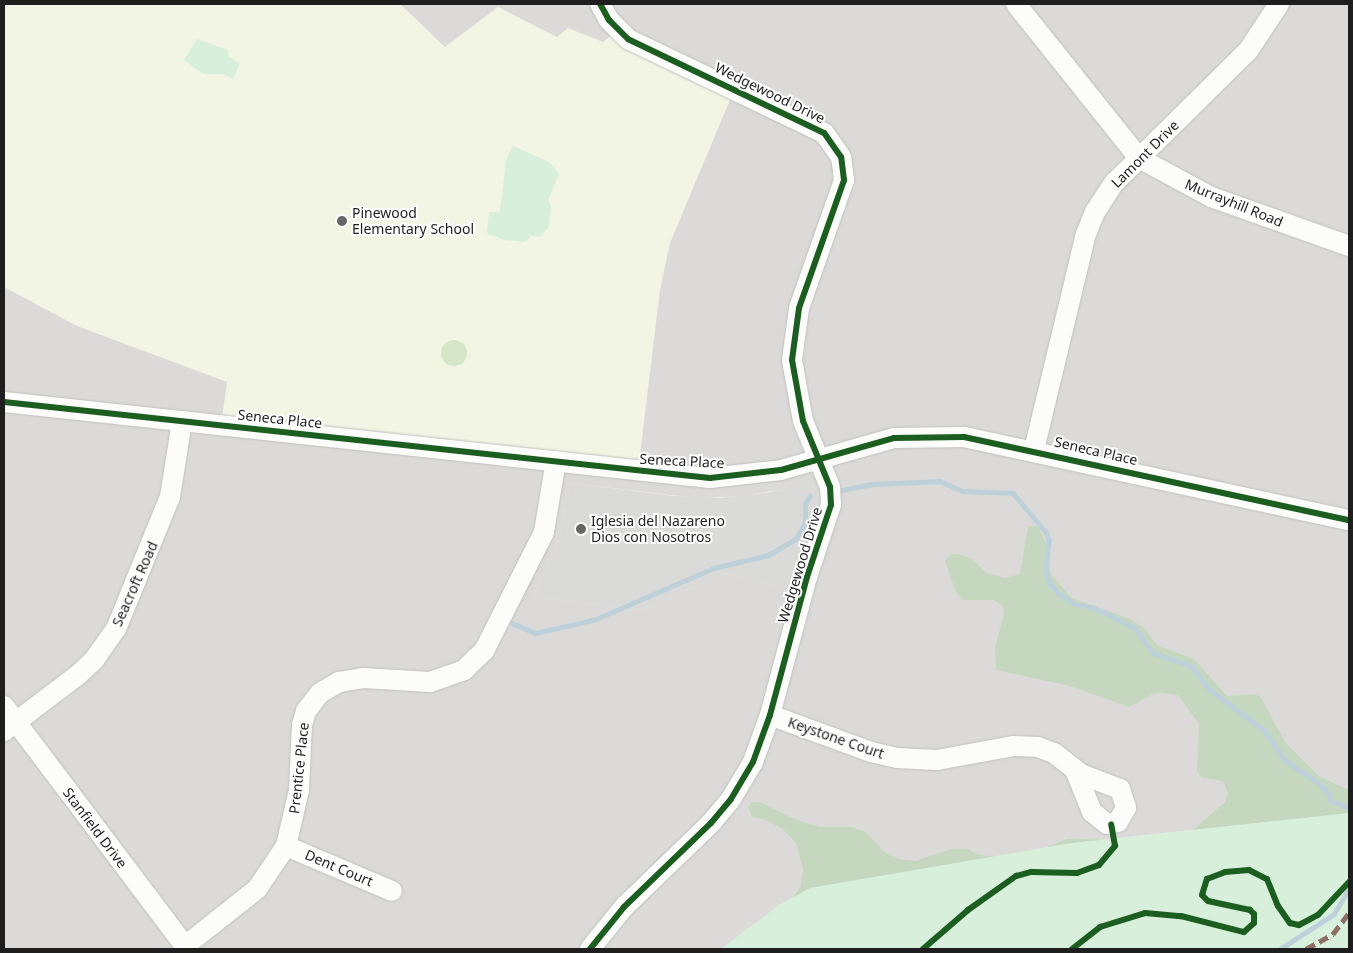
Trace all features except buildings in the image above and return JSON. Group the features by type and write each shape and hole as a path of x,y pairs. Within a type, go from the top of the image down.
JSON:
{"street":[{"name":"Wedgewood Drive","path":"590,949 624,906 711,823 731,798 752,762 770,715 806,577 831,505 830,487 818,460 796,391 794,338 804,293 843,187 841,158 824,133 797,117 628,39 608,20 600,4"},
{"name":"Murrayhill Road","path":"1016,4 1139,158 1211,197 1349,246"},
{"name":"Lamont Drive","path":"1034,450 1086,234 1107,192 1248,51 1279,4"},
{"name":"Seneca Place","path":"4,402 710,478 781,470 894,438 936,436 991,441 1349,520"},
{"name":"Seacroft Road","path":"10,727 84,669 116,629 170,497 180,449 182,421"},
{"name":"Prentice Place","path":"186,948 257,889 286,846 299,790 302,725 310,704 320,693 339,682 363,678 430,682 448,678 472,664 484,651 544,532 556,461"},
{"name":"Stanfield Drive","path":"4,706 10,727 186,948"},
{"name":"Keystone Court","path":"770,715 871,752 897,758 944,759 1022,745 1054,754 1075,770"},
{"name":"Dent Court","path":"286,846 392,891"}],"shaded area":[{"path":"4,4 1349,4 1349,813 1072,843 881,877 781,904 721,949 4,949","holes":["570,483 697,498 744,496 790,488 785,588 724,573 643,611 533,596 560,538"]},
{"name":"Pinewood Elementary School","path":"4,4 400,4 445,47 498,7 557,37 568,28 603,42 612,35 732,95 670,243 660,290 639,463 222,418 227,382 77,326 4,287"},
{"path":"197,39 228,50 229,57 240,63 233,79 223,74 203,74 184,60"},
{"path":"513,146 549,162 559,174 548,200 551,206 549,227 540,237 530,236 526,242 504,240 487,233 489,212 500,212 506,160"},
{"path":"815,481 785,588 724,573 643,611 533,596 560,538 570,483 674,496 721,498 767,493"},
{"path":"1349,813 1349,949 721,949 781,904 810,888 1072,843"}],"green space":[{"path":"454,340 463,344 467,353 463,362 454,366 445,362 441,353 445,344"},
{"path":"1028,526 1038,526 1046,543 1051,575 1072,598 1130,619 1143,627 1157,645 1194,659 1227,696 1259,694 1285,742 1320,777 1349,790 1349,925 730,949 790,902 801,886 803,869 796,843 783,829 763,819 752,817 748,807 752,802 760,802 794,819 820,827 852,827 866,832 884,852 899,859 915,861 951,849 968,849 976,854 1000,858 1033,853 1067,839 1141,840 1187,835 1225,802 1228,793 1223,781 1202,778 1197,772 1199,724 1178,695 1157,692 1129,707 1070,686 996,670 995,647 1004,614 1003,606 994,600 963,600 956,592 945,561 951,554 959,554 970,558 987,573 1005,578 1020,574"}],"waterway":[{"path":"842,490 873,484 940,481 962,491 1013,493 1046,532 1049,540 1046,570 1049,582 1059,594 1075,604 1095,608 1135,628 1153,653 1192,666 1209,689 1264,730 1286,761 1316,781 1329,793 1331,801 1349,808"},
{"path":"512,623 536,633 596,619 714,568 768,555 796,539 805,523 805,504 810,496"},
{"path":"1280,949 1334,914 1349,888"}],"marked path":[{"path":"1306,949 1333,934 1349,913"}],"cycle path":[{"path":"590,949 624,907 711,823 731,799 753,762 770,715 807,577 831,505 830,487 803,421 792,360 799,308 844,180 841,157 824,133 628,39 609,20 600,4"},
{"path":"4,402 710,478 781,470 894,438 964,437 1349,520"},
{"path":"923,949 968,910 1016,876 1031,872 1077,873 1099,865 1115,846 1111,824"},
{"path":"1072,949 1100,927 1145,913 1181,916 1244,932 1254,923 1254,914 1250,910 1208,901 1202,895 1207,879 1225,872 1249,870 1267,879 1278,906 1290,923 1299,925 1318,915 1349,882"}],"place":[{"name":"Pinewood Elementary School","path":"342,221"},
{"name":"Iglesia del Nazareno Dios con Nosotros","path":"581,529"}]}
